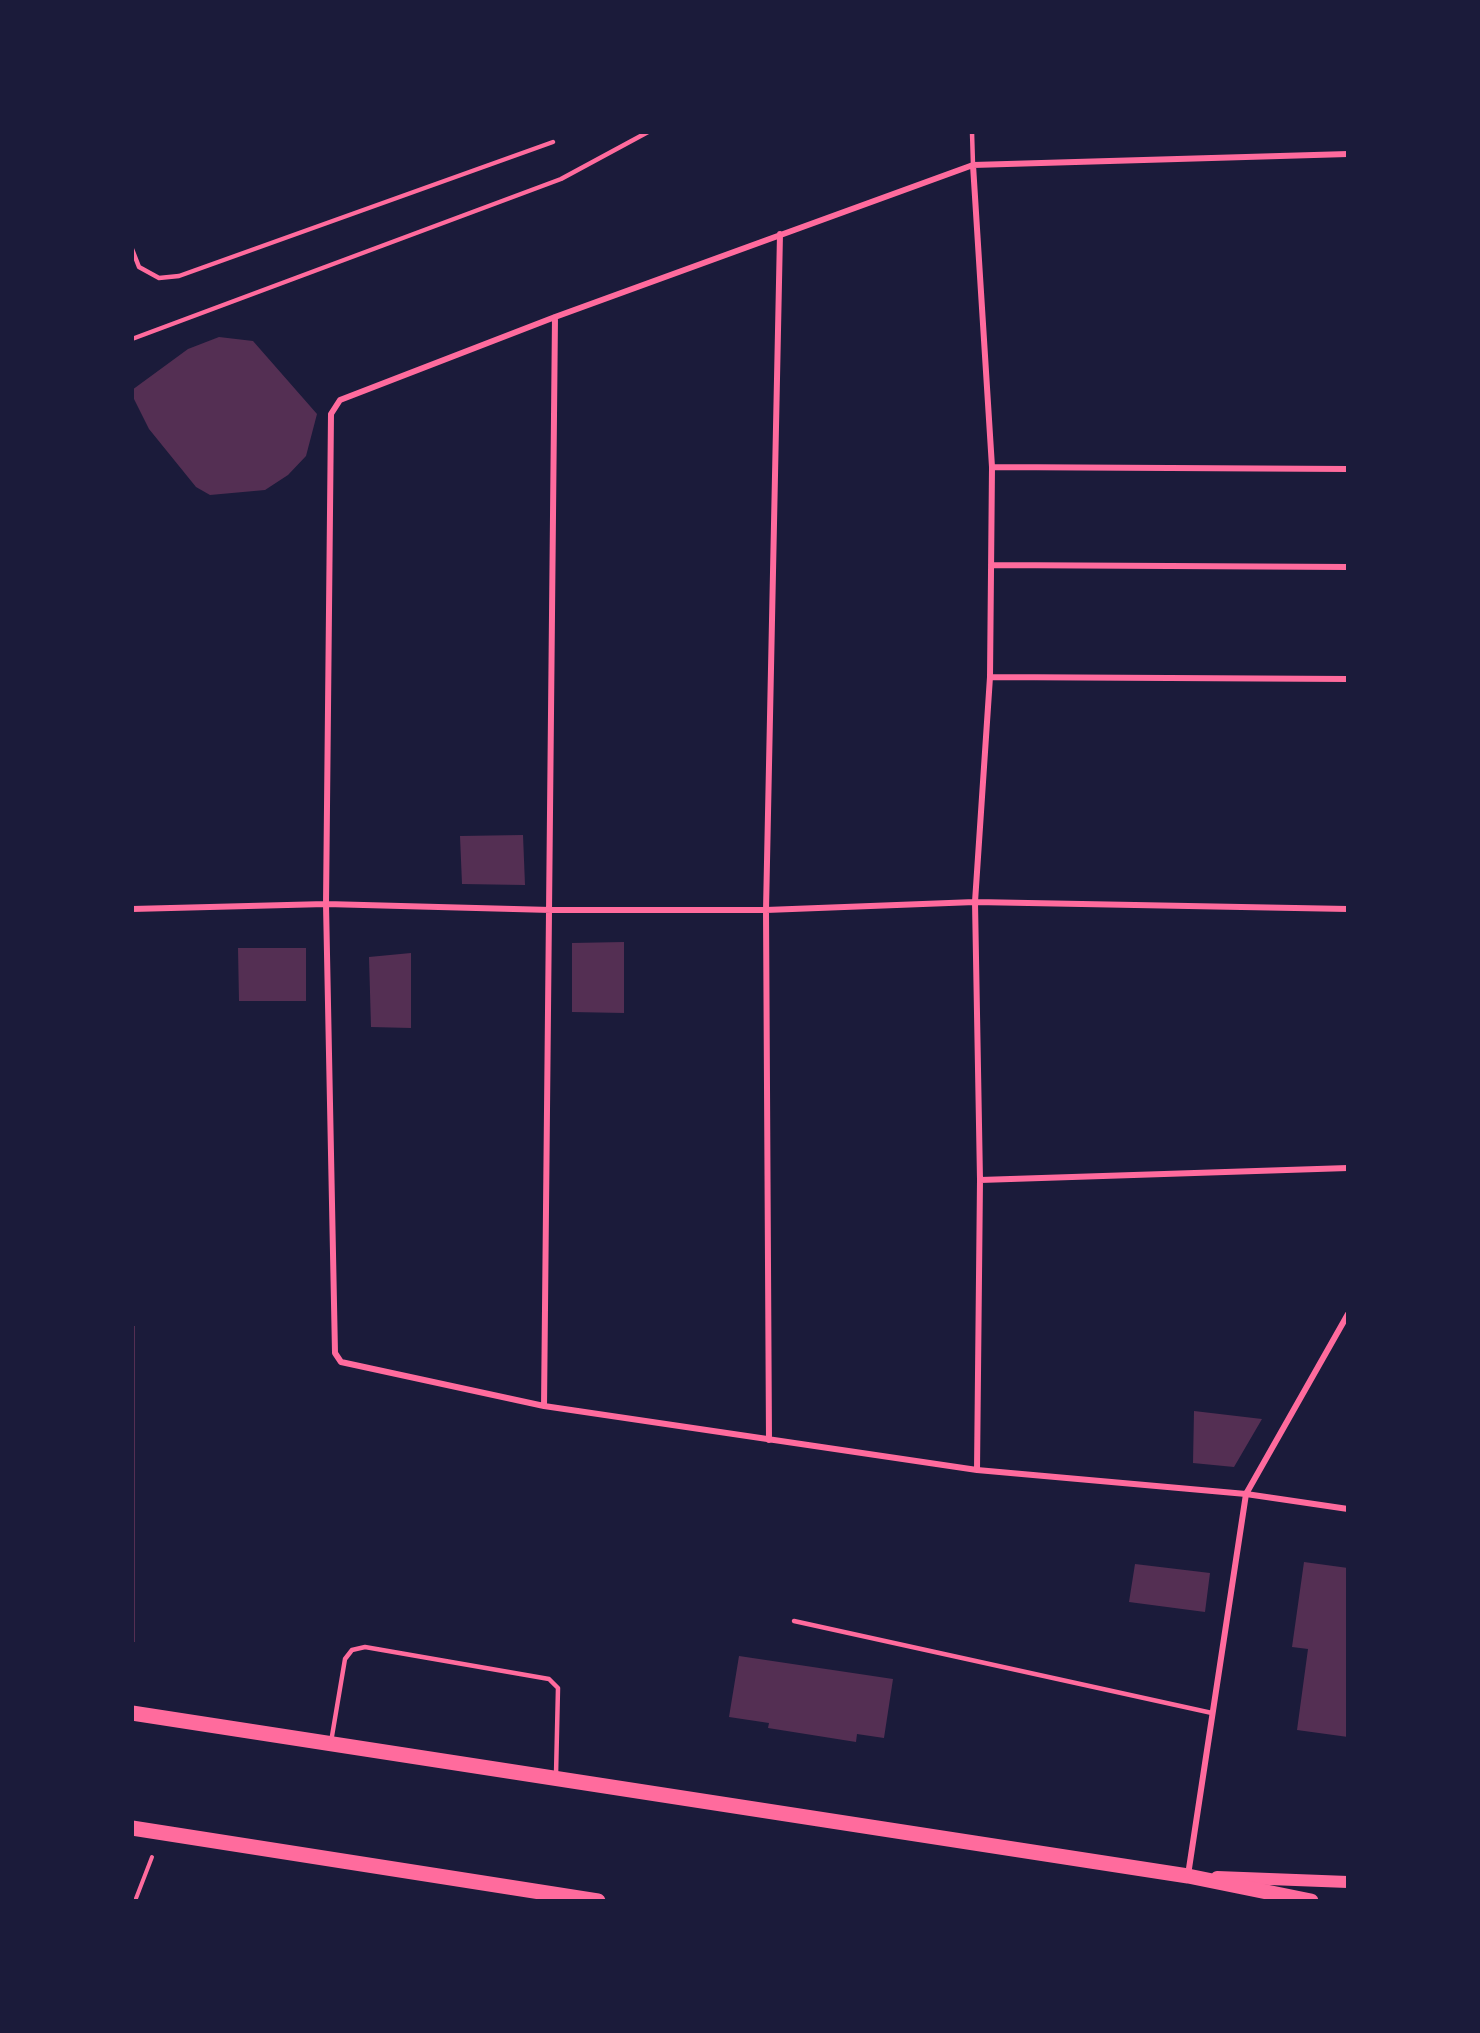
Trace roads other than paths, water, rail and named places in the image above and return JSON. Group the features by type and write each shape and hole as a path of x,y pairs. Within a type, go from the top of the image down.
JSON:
{"main road":[{"path":"132,1713 1188,1876 1311,1901"},
{"path":"132,1828 598,1901"},
{"path":"1188,1876 1348,1882"}],"street":[{"path":"1348,154 973,165 555,317 340,400 331,414 326,904 335,1353 341,1362 544,1406 769,1440 977,1470 1246,1494 1348,1509"},
{"path":"973,165 992,467 990,677 975,902 980,1180 977,1470"},
{"path":"769,1440 766,910 780,234"},
{"path":"544,1406 551,910 555,317"},
{"path":"992,467 1348,469"},
{"path":"991,565 1348,567"},
{"path":"990,677 1348,679"},
{"path":"132,909 326,904 551,910 766,910 975,902 1348,909"},
{"path":"980,1180 1348,1168"},
{"path":"1188,1876 1246,1494 1348,1314"}],"lane":[{"path":"132,339 561,179 648,132"},
{"path":"972,132 973,165"},
{"path":"132,249 140,267 159,278 179,276 553,142"},
{"path":"794,1621 1212,1713"},
{"path":"330,1743 345,1659 352,1650 365,1647 549,1678 558,1688 556,1778"}]}
